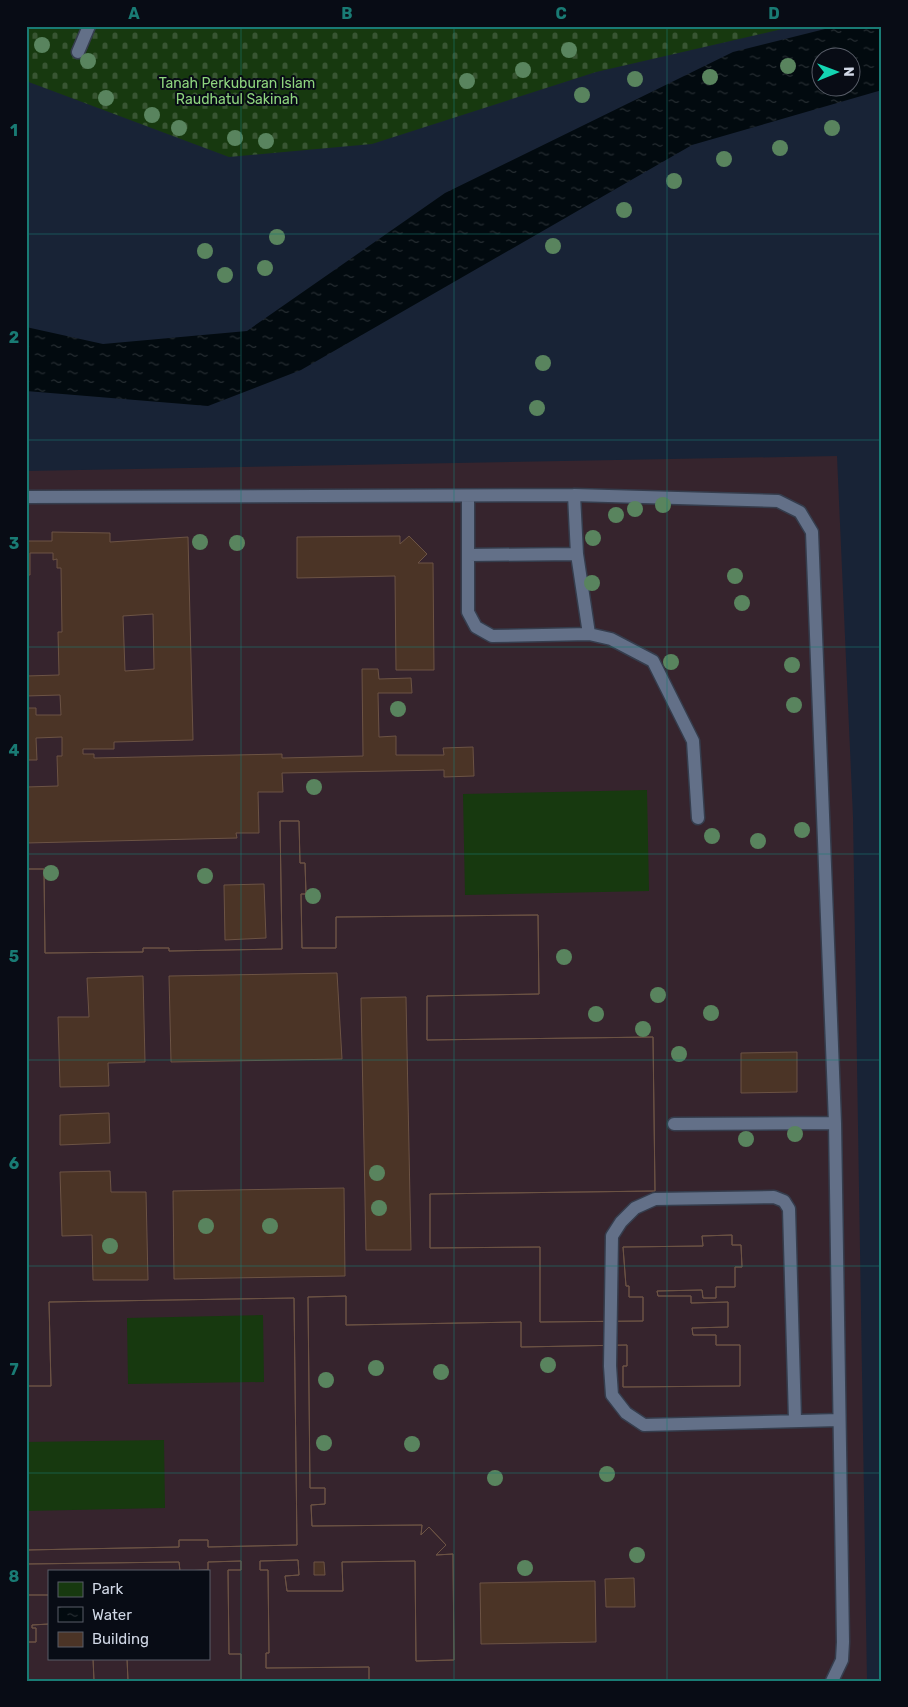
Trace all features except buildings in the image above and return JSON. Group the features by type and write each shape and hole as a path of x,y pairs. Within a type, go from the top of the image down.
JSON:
{"lane":[{"path":"78,52 89,26"},
{"path":"574,495 577,554 589,634"},
{"path":"26,497 574,495 778,501 800,512 812,532 835,1123 842,1660 832,1681"},
{"path":"468,496 468,612 476,627 492,636 589,634 611,639 653,661 693,741 698,818"},
{"path":"468,555 577,554"},
{"path":"674,1124 835,1123"},
{"path":"794,1420 789,1209 784,1201 774,1197 655,1199 635,1208 621,1222 612,1236 610,1366 612,1395 626,1413 644,1425 839,1420"}],"shaded area":[{"path":"837,456 853,817 867,1681 26,1681 26,471"}],"green space":[{"name":"Tanah Perkuburan Islam Raudhatul Sakinah","path":"26,26 795,26 596,72 372,144 229,157 26,81"},
{"path":"647,790 649,891 465,895 463,794"},
{"path":"263,1315 264,1382 128,1384 127,1318"},
{"path":"164,1440 165,1508 26,1511 26,1442"}],"water":[{"path":"837,26 882,26 882,90 860,96 860,48 810,48 810,98 854,98 692,145 301,370 208,406 26,391 26,327 103,344 247,331 445,193 733,52"}]}
